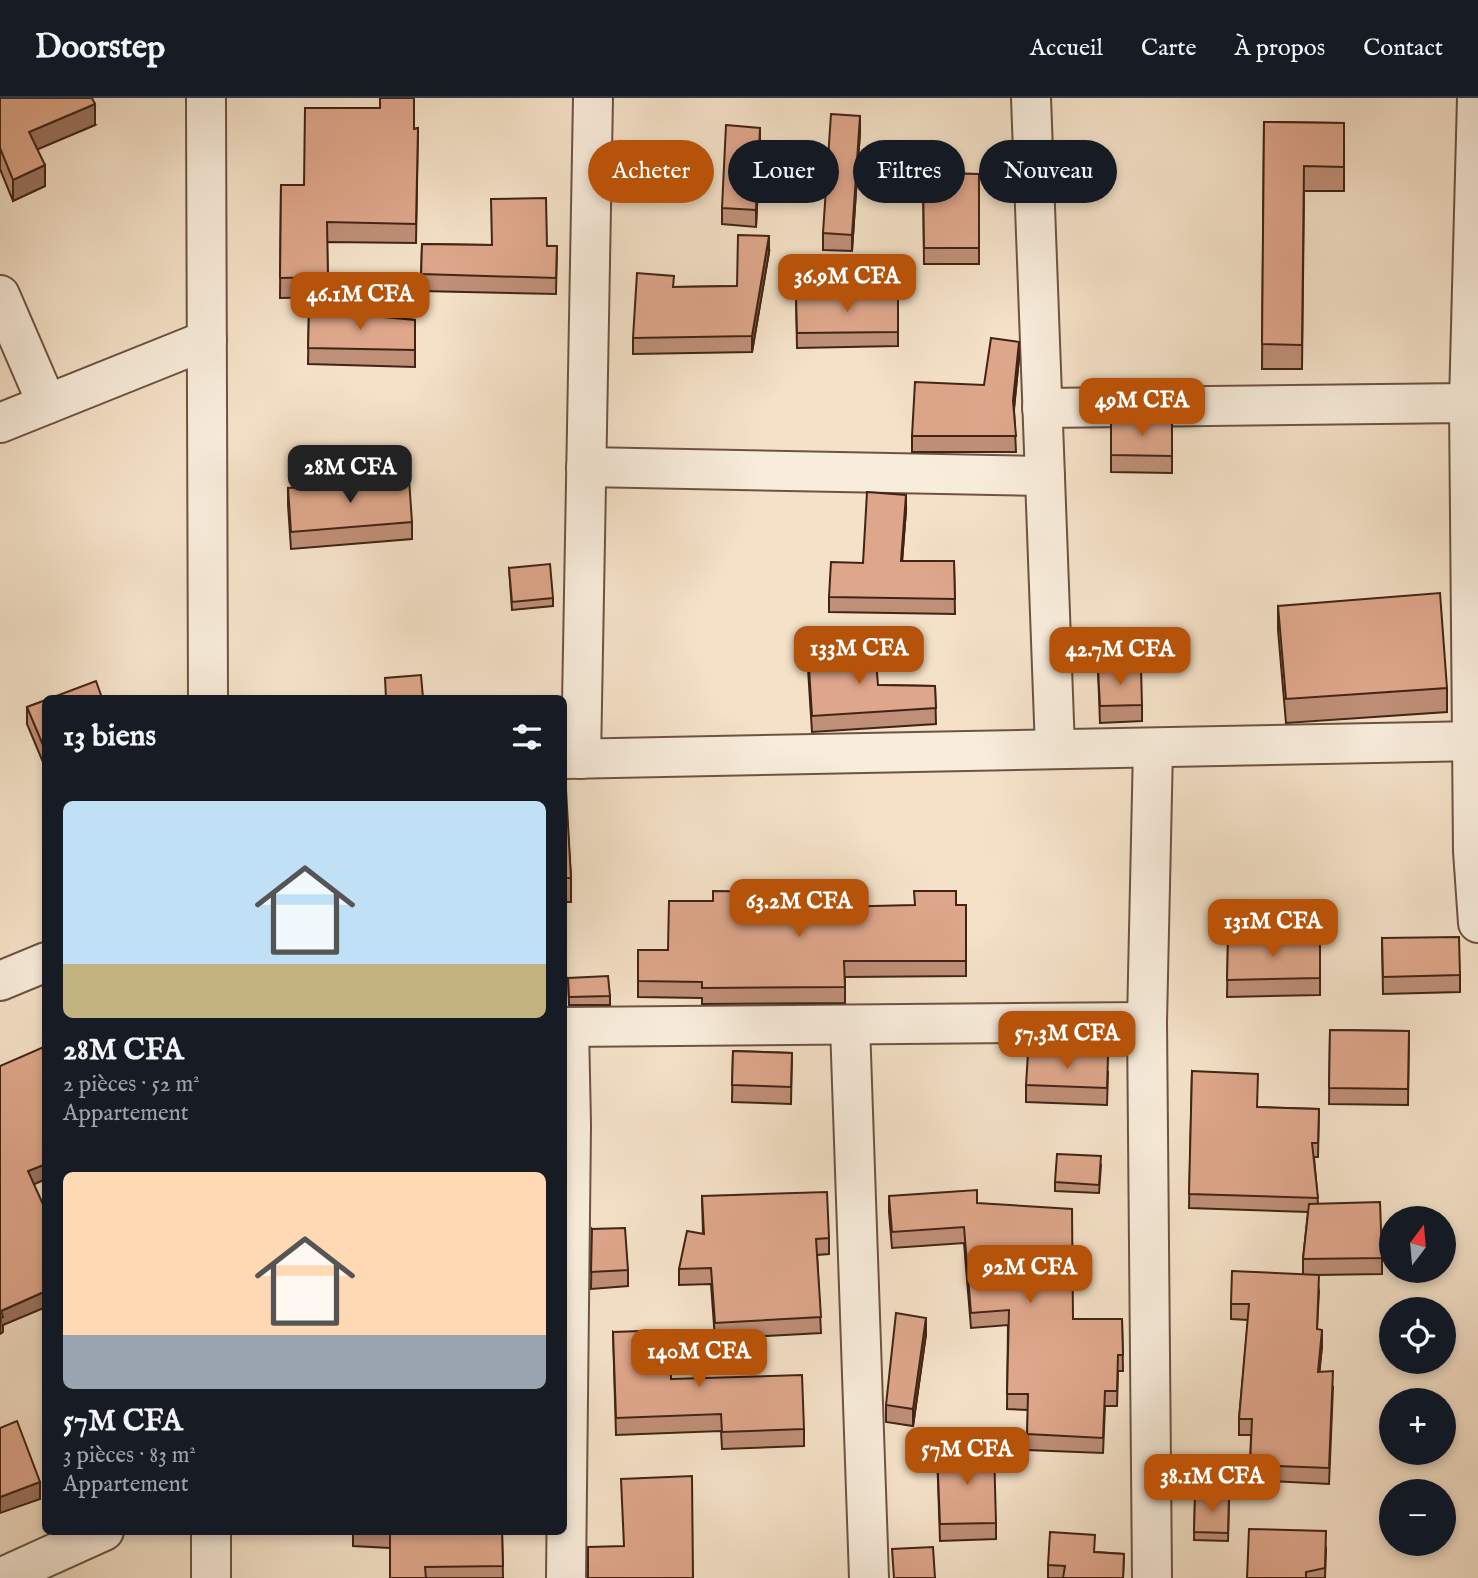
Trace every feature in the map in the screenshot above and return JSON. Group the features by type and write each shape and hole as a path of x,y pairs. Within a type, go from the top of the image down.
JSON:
{"street":[{"path":"206,98 208,695"},
{"path":"593,98 586,467 572,759 1476,741"},
{"path":"1031,98 1055,750"},
{"path":"1477,98 1469,403 1476,741 1473,851 1478,923"},
{"path":"0,295 47,404"},
{"path":"0,423 207,340"},
{"path":"1042,408 1469,403"},
{"path":"586,467 1045,476"},
{"path":"1152,1578 1147,1022 1153,748"},
{"path":"0,981 42,964"},
{"path":"567,1027 1147,1022"},
{"path":"850,1025 869,1578"},
{"path":"567,1047 571,1125 567,1487"},
{"path":"0,1578 95,1535"},
{"path":"211,1535 211,1578"},
{"path":"566,1535 566,1578"}],"building":[{"path":"0,98 92,98 95,104 29,132 45,165 13,180 0,148"},
{"path":"380,98 414,98 414,129 418,128 416,224 327,222 328,277 280,278 281,185 304,185 305,108 380,108"},
{"path":"831,114 860,116 858,140 853,140 852,235 823,233 825,203 839,203 839,140 829,140"},
{"path":"1264,122 1344,123 1344,167 1304,166 1302,345 1262,344"},
{"path":"726,125 760,128 759,140 728,140 728,203 756,203 756,210 722,208"},
{"path":"965,174 979,174 979,248 924,248 923,203 965,203"},
{"path":"546,198 547,246 557,246 556,278 421,274 422,244 492,245 491,199"},
{"path":"738,235 769,236 752,336 633,338 637,273 674,276 673,287 737,286"},
{"path":"898,295 898,332 797,333 796,296"},
{"path":"309,310 415,320 415,350 308,348"},
{"path":"991,338 1019,342 1013,401 1016,436 912,436 915,382 984,385"},
{"path":"1111,421 1172,422 1172,456 1111,455"},
{"path":"409,479 412,522 291,532 288,488"},
{"path":"867,492 906,495 901,561 954,561 955,599 829,597 831,562 863,563"},
{"path":"550,564 553,598 512,602 509,568"},
{"path":"1440,593 1447,688 1286,699 1278,606"},
{"path":"875,648 878,685 935,686 936,708 812,716 808,652"},
{"path":"1141,668 1142,705 1100,706 1098,669"},
{"path":"421,675 423,695 386,695 385,678"},
{"path":"96,681 101,695 59,695"},
{"path":"42,701 42,743 27,707"},
{"path":"567,807 571,878 567,878"},
{"path":"713,891 829,892 829,907 915,905 914,891 956,891 956,905 966,905 966,961 844,961 845,987 702,988 702,982 638,981 638,950 668,950 669,901 713,901"},
{"path":"1459,937 1460,975 1383,977 1382,938"},
{"path":"1228,938 1320,939 1320,978 1227,980"},
{"path":"608,976 610,996 569,997 568,978"},
{"path":"1330,1030 1409,1031 1408,1089 1329,1088"},
{"path":"42,1048 42,1166 28,1171 42,1202 42,1293 1,1311 3,1317 0,1318 0,1066"},
{"path":"733,1051 792,1053 791,1087 732,1085"},
{"path":"1028,1053 1108,1056 1107,1088 1026,1085"},
{"path":"1192,1071 1258,1074 1257,1107 1319,1109 1318,1143 1312,1143 1318,1198 1189,1194"},
{"path":"1057,1154 1101,1156 1099,1185 1055,1182"},
{"path":"977,1190 977,1203 1072,1209 1073,1319 1122,1319 1123,1355 1118,1355 1117,1391 1105,1391 1103,1438 1027,1434 1028,1394 1007,1394 1009,1310 971,1313 964,1227 892,1232 889,1196"},
{"path":"827,1192 829,1238 816,1239 821,1317 715,1323 711,1268 679,1269 687,1231 704,1234 702,1196"},
{"path":"1380,1202 1379,1258 1303,1259 1309,1204"},
{"path":"625,1228 628,1270 591,1272 592,1229"},
{"path":"1232,1271 1319,1275 1317,1329 1322,1330 1318,1372 1333,1371 1329,1468 1250,1465 1252,1419 1239,1419 1249,1304 1231,1304"},
{"path":"896,1313 926,1318 913,1409 886,1405"},
{"path":"670,1330 671,1379 802,1375 804,1429 722,1432 721,1414 616,1418 613,1332"},
{"path":"17,1421 40,1482 0,1497 0,1428"},
{"path":"994,1449 996,1523 940,1524 937,1451"},
{"path":"692,1476 693,1578 588,1578 588,1547 624,1546 621,1479"},
{"path":"1195,1496 1229,1497 1228,1533 1194,1532"},
{"path":"1249,1529 1326,1531 1325,1568 1306,1572 1306,1578 1247,1578"},
{"path":"1050,1532 1095,1535 1094,1552 1124,1554 1123,1578 1063,1578 1065,1566 1048,1565"},
{"path":"390,1535 502,1535 503,1566 425,1567 426,1578 390,1578"},
{"path":"933,1547 935,1578 894,1578 892,1549"}]}
